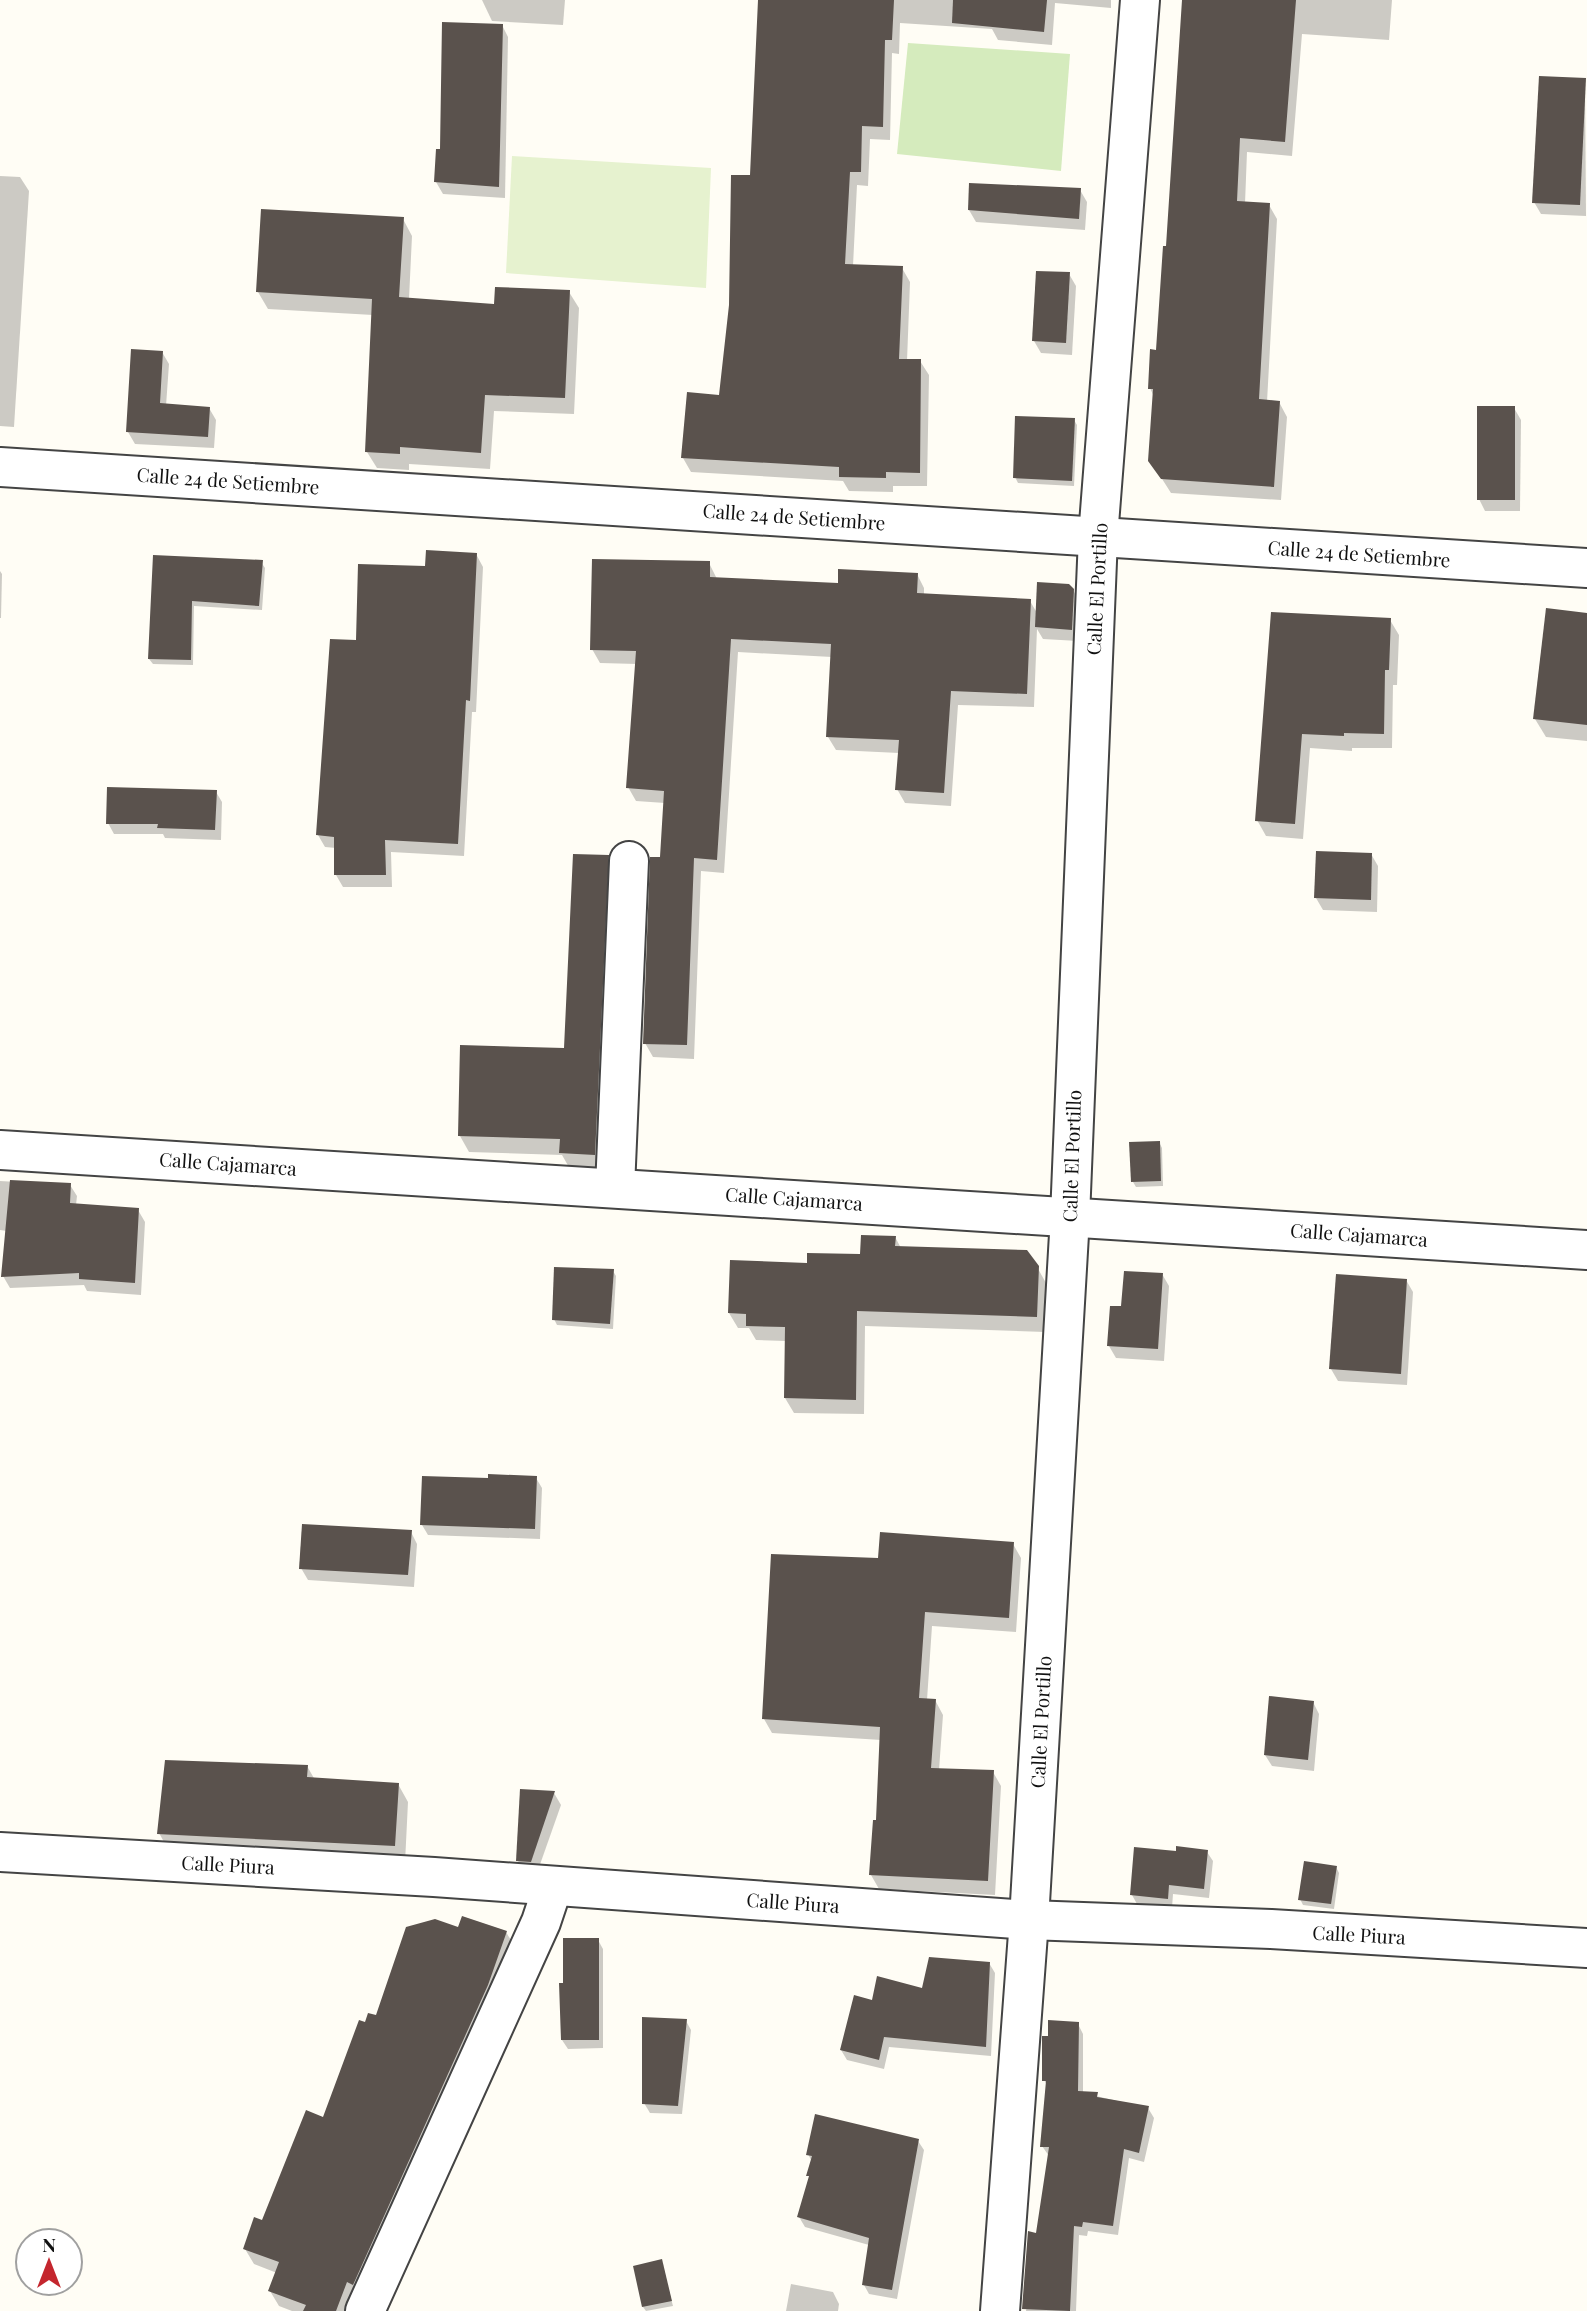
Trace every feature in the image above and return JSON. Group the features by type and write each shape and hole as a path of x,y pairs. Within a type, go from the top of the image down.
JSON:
{"street":[{"name":"Calle El Portillo","path":"1000,2311 1029,1920 1070,1217 1098,537 1140,0"},
{"name":"Calle 24 de Setiembre","path":"0,467 1587,568"},
{"path":"615,1188 629,861"},
{"name":"Calle Cajamarca","path":"0,1150 1587,1250"},
{"name":"Calle Piura","path":"0,1852 553,1886 1029,1920 1271,1929 1587,1948"},
{"path":"365,2311 541,1922 553,1886"}],"green space":[{"path":"908,43 1070,54 1061,171 897,154"},
{"path":"512,156 711,168 706,288 506,273"}],"building":[{"path":"758,0 894,0 892,40 885,40 883,127 862,126 861,172 850,172 845,264 903,266 899,359 921,359 920,473 886,472 886,478 839,477 839,467 681,458 687,392 719,395 729,305 731,175 750,175"},
{"path":"953,0 1047,0 1044,32 952,23"},
{"path":"1182,0 1296,0 1285,142 1240,138 1237,201 1270,203 1259,399 1280,401 1274,487 1161,479 1148,461 1153,389 1148,389 1150,349 1156,350 1163,246 1166,246"},
{"path":"442,22 503,24 499,187 434,182 436,149 440,149"},
{"path":"1539,76 1586,78 1580,205 1532,203"},
{"path":"969,183 1081,188 1079,219 968,210"},
{"path":"261,209 404,217 399,297 494,304 495,287 570,290 565,398 485,395 481,453 400,447 400,454 365,452 372,299 256,292"},
{"path":"1036,271 1070,272 1066,343 1032,341"},
{"path":"131,349 163,351 160,403 210,407 208,437 126,432"},
{"path":"1477,406 1515,406 1515,500 1477,500"},
{"path":"1015,416 1075,418 1072,481 1013,478"},
{"path":"426,550 477,553 470,701 466,700 458,844 385,840 386,875 334,875 334,837 316,835 330,639 356,640 358,564 425,566"},
{"path":"153,555 263,560 259,606 192,601 191,660 148,659"},
{"path":"592,559 710,561 710,577 838,583 838,569 918,573 917,593 1031,599 1027,694 951,691 944,793 895,790 899,740 826,737 831,644 731,639 717,860 694,858 687,1045 643,1044 650,857 660,857 664,791 626,788 636,651 590,650"},
{"path":"1037,582 1069,584 1074,589 1072,630 1035,627"},
{"path":"1546,608 1587,613 1587,725 1533,719"},
{"path":"1271,612 1391,618 1389,670 1385,670 1384,734 1302,734 1295,824 1255,821"},
{"path":"107,787 217,790 215,830 157,828 158,824 106,824"},
{"path":"1316,851 1372,853 1371,900 1314,898"},
{"path":"573,854 609,855 595,1155 559,1153 560,1139 458,1136 460,1045 564,1048"},
{"path":"1160,1141 1161,1181 1131,1182 1129,1142"},
{"path":"10,1180 71,1183 70,1203 139,1208 135,1283 79,1279 79,1273 1,1277"},
{"path":"861,1235 896,1236 895,1246 1027,1250 1039,1266 1037,1317 857,1311 856,1400 784,1398 785,1327 746,1326 746,1314 728,1313 730,1260 807,1263 807,1253 860,1254"},
{"path":"554,1267 614,1269 610,1324 552,1320"},
{"path":"1124,1271 1163,1273 1158,1349 1107,1346 1110,1306 1121,1306"},
{"path":"1336,1274 1407,1279 1401,1374 1329,1369"},
{"path":"488,1474 537,1476 535,1529 420,1525 422,1476 488,1478"},
{"path":"302,1524 412,1530 408,1575 299,1569"},
{"path":"880,1532 1014,1542 1009,1618 925,1612 919,1698 936,1699 931,1768 994,1770 988,1881 869,1875 873,1820 876,1820 880,1727 762,1719 771,1554 878,1558"},
{"path":"1269,1696 1314,1701 1308,1760 1264,1755"},
{"path":"165,1760 308,1765 307,1777 399,1783 395,1846 157,1834"},
{"path":"520,1789 555,1791 531,1862 516,1861"},
{"path":"1176,1846 1208,1850 1204,1889 1169,1885 1168,1899 1130,1895 1134,1847 1176,1851"},
{"path":"1304,1861 1337,1866 1331,1904 1298,1900"},
{"path":"462,1916 507,1931 488,1985 353,2285 347,2282 336,2311 303,2311 306,2305 268,2291 279,2262 243,2249 254,2217 262,2220 306,2110 323,2117 359,2020 365,2022 368,2013 376,2015 406,1927 435,1919 458,1927"},
{"path":"563,1938 599,1938 599,2040 561,2040 559,1983 563,1983"},
{"path":"929,1957 990,1962 986,2047 884,2037 879,2060 840,2050 854,1995 872,2000 877,1976 922,1988"},
{"path":"642,2017 687,2019 678,2106 642,2104"},
{"path":"1048,2020 1079,2022 1078,2091 1098,2092 1097,2097 1149,2106 1139,2153 1124,2149 1113,2226 1083,2222 1082,2227 1074,2226 1070,2311 1022,2309 1028,2231 1036,2233 1049,2147 1040,2147 1046,2081 1042,2081 1042,2036 1048,2036"},
{"path":"815,2114 919,2139 892,2290 862,2285 869,2238 797,2217 809,2176 806,2176 812,2156 806,2155"},
{"path":"662,2259 672,2301 642,2307 633,2266"}]}
